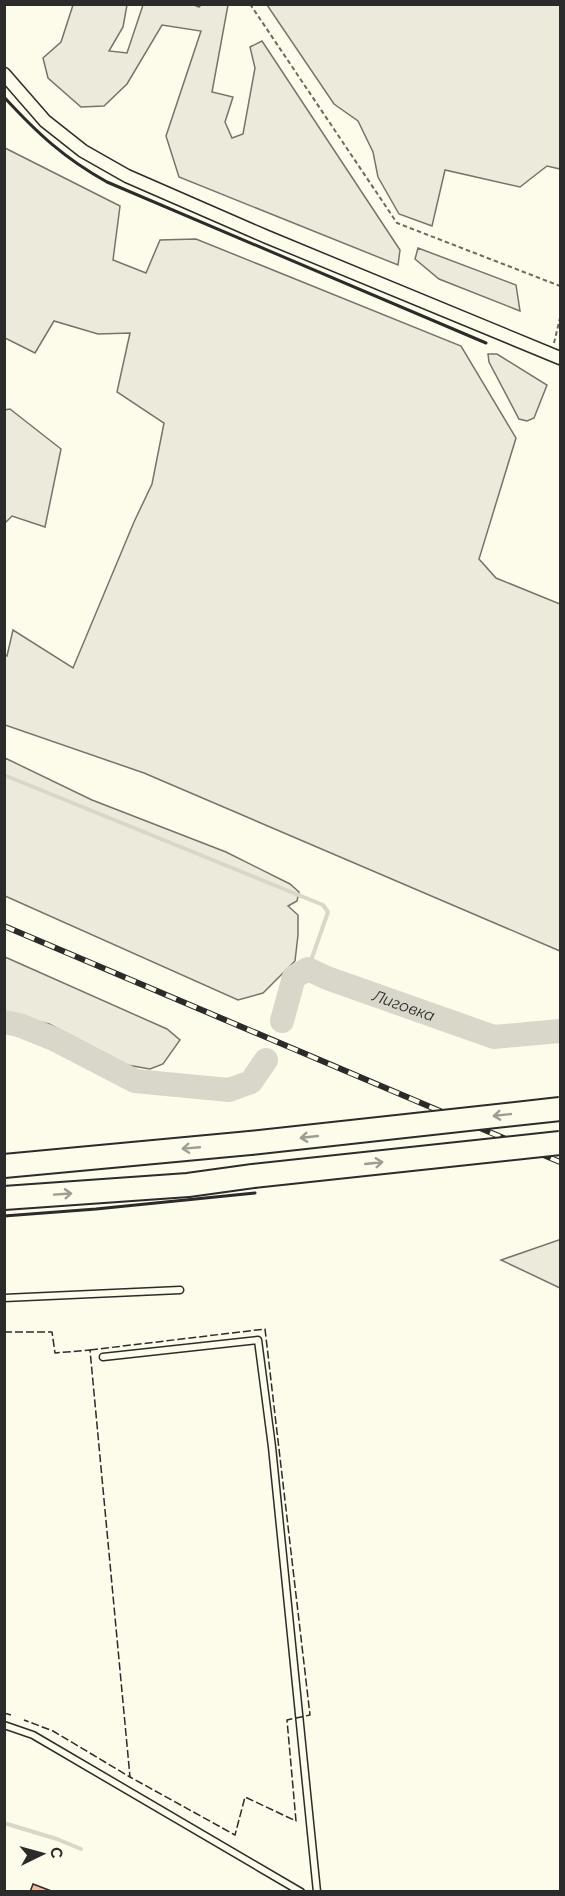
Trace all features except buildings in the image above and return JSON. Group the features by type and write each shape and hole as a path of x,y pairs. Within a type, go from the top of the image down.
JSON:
{"highway":[{"path":"4,1166 250,1143 561,1109"},
{"path":"4,1198 188,1185 561,1143"}],"street":[{"path":"4,74 45,121 83,151 127,176 267,237 556,356"}],"lane":[{"path":"4,1298 180,1290"},
{"path":"103,1357 258,1340 272,1447 317,1892"},
{"path":"4,1725 33,1736 301,1892"}],"path":[{"path":"250,4 397,223 561,286"},
{"path":"556,356 561,318"}],"shaded area":[{"path":"73,5 127,5 123,27 109,51 127,53 143,5 194,5 199,7 201,5 228,5 212,92 233,97 225,122 232,138 243,134 255,68 250,47 262,41 400,250 398,265 179,177 166,136 201,31 162,25 127,84 104,106 81,107 48,78 43,58 61,42"},
{"path":"267,5 560,5 560,169 547,166 520,187 445,170 432,226 399,214 378,177 373,152 358,121 334,104"},
{"path":"5,148 120,206 113,260 146,273 160,240 196,239 461,346 516,438 479,559 496,578 560,604 560,951 144,773 5,725 5,655 7,656 13,630 73,668 152,484 164,423 117,392 130,333 98,334 54,321 35,353 5,338"},
{"path":"418,248 516,285 520,311 439,279 415,259"},
{"path":"488,354 497,354 547,385 534,418 527,421 519,419 489,362"},
{"path":"10,409 61,449 45,527 12,516 5,523 4,410"},
{"path":"5,758 92,800 226,852 290,884 299,892 297,901 288,906 298,915 295,961 263,993 238,1000 5,896"},
{"path":"5,957 167,1029 180,1040 163,1064 150,1069 127,1065 49,1024 5,1014"},
{"path":"560,1238 560,1288 501,1260 559,1240"}],"waterway":[{"path":"4,775 323,905 328,912 308,969"},
{"name":"Лиговка","path":"282,1021 294,977 308,969 327,978 494,1037 560,1031"},
{"name":"Лиговка","path":"4,1022 19,1025 54,1039 135,1081 229,1090 251,1082 266,1060"},
{"path":"4,1823 81,1849"}],"railway":[{"path":"4,926 560,1162"}],"fence":[{"path":"90,1350 265,1329 310,1715 287,1720 296,1821 245,1797 235,1835 130,1777"},
{"path":"4,1332 52,1332 55,1353 90,1350 130,1777 53,1731 24,1720"},
{"path":"4,1713 11,1715"}],"wall":[{"path":"4,97 52,144 107,182 486,343"},
{"path":"4,1216 255,1193"}]}
